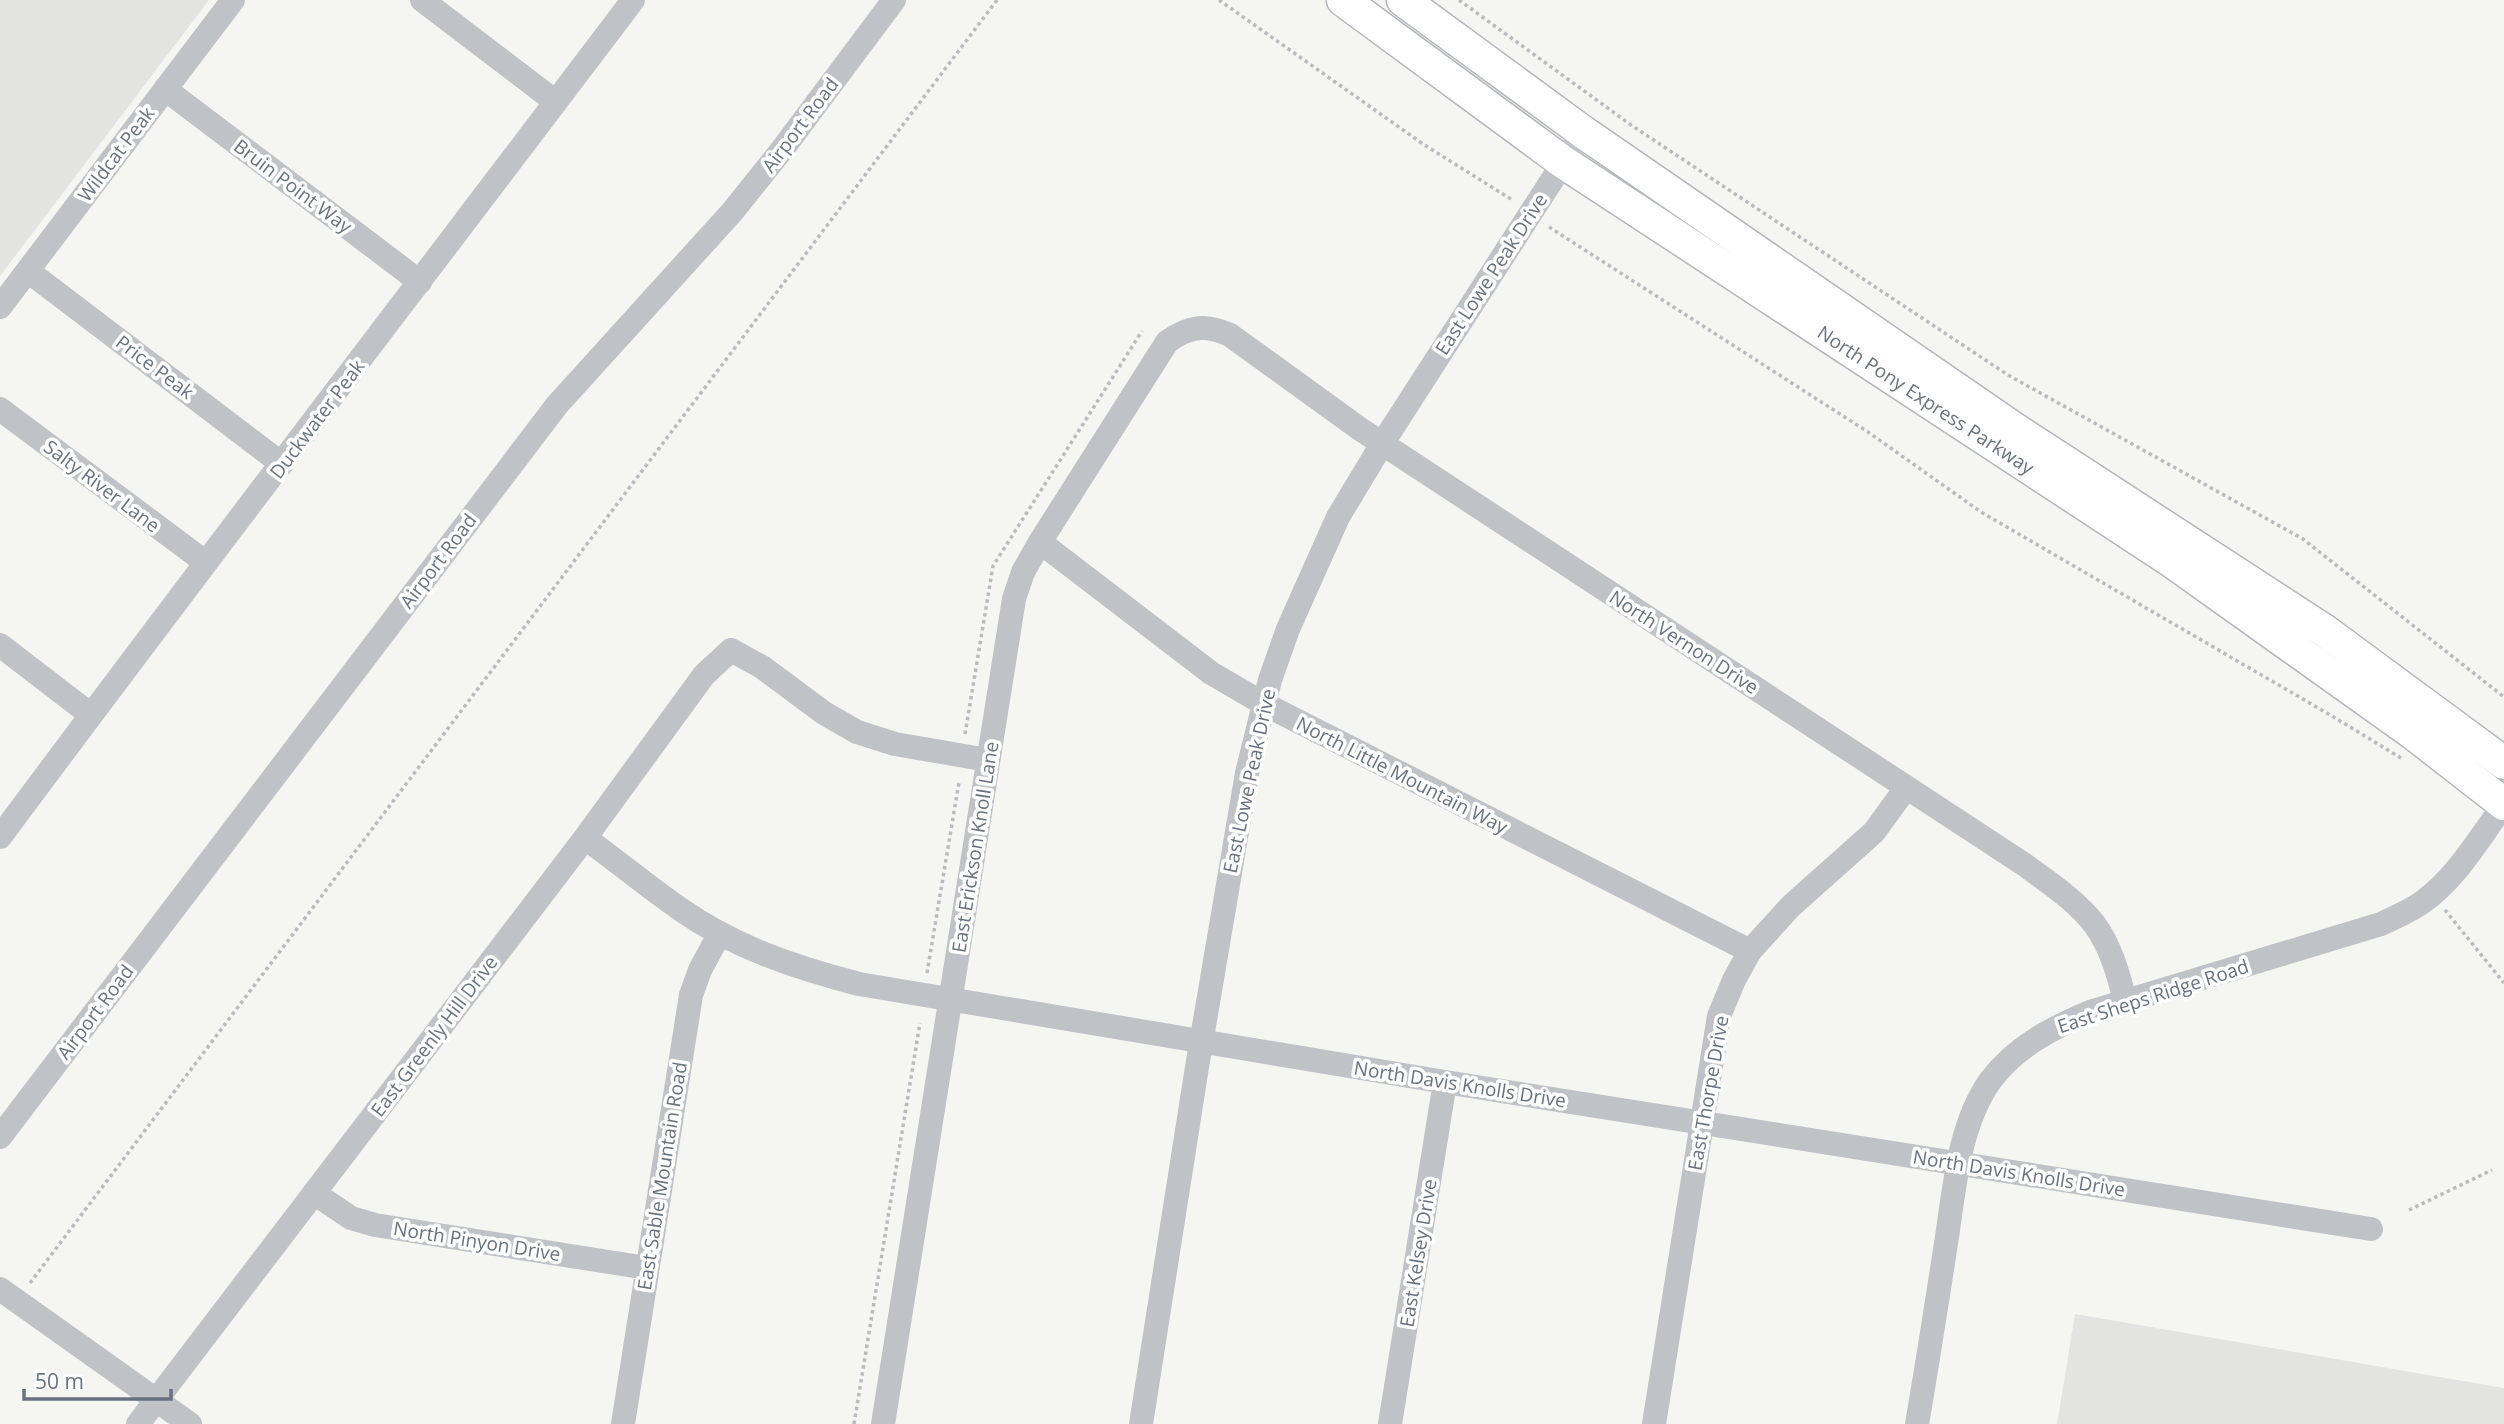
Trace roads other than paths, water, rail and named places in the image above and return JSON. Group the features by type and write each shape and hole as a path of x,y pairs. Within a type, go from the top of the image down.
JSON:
{"main road":[{"name":"North Pony Express Parkway","path":"1343,0 1563,162 2170,560 2414,734 2504,804"},
{"name":"North Pony Express Parkway","path":"1403,0 1583,132 2013,428 2325,631 2504,763"}],"street":[{"name":"Wildcat Peak","path":"0,307 233,0"},
{"path":"422,0 556,102"},
{"name":"Duckwater Peak","path":"0,837 205,562 633,0"},
{"name":"Airport Road","path":"0,1137 556,405 732,212 894,0"},
{"name":"Bruin Point Way","path":"165,89 420,282"},
{"name":"East Lowe Peak Drive","path":"1141,1424 1247,773 1270,680 1288,629 1338,517 1583,132"},
{"name":"Price Peak","path":"28,271 282,464"},
{"name":"North Vernon Drive","path":"1196,327 1214,328 1230,335 1382,444 2061,891 2096,926 2114,962 2125,1001"},
{"name":"East Erickson Knoll Lane","path":"884,1424 1014,598 1023,572 1040,542 1167,342 1181,332 1196,327"},
{"name":"Salty River Lane","path":"0,409 205,562"},
{"name":"North Little Mountain Way","path":"1040,542 1211,673 1264,704 1750,951"},
{"path":"0,645 91,715"},
{"name":"East Greenly Hill Drive","path":"138,1424 585,838 704,675 731,650 762,667 824,713 857,732 895,744 988,760"},
{"name":"East Thorpe Drive","path":"1654,1424 1719,1016 1734,979 1750,951 1791,906 1874,832 1906,788"},
{"name":"East Sheps Ridge Road","path":"1917,1424 1959,1163 1975,1110 1990,1081 2014,1056 2049,1029 2090,1012 2381,924 2401,914 2423,902 2447,881 2504,804"},
{"name":"North Davis Knolls Drive","path":"585,838 681,910 720,933 762,954 816,973 859,984 1445,1082 2371,1229"},
{"name":"East Sable Mountain Road","path":"623,1424 691,995 700,970 720,933"},
{"name":"East Kelsey Drive","path":"1391,1424 1445,1082"},
{"name":"North Pinyon Drive","path":"314,1193 351,1218 375,1225 648,1268"},
{"path":"8,1295 190,1424"}]}
